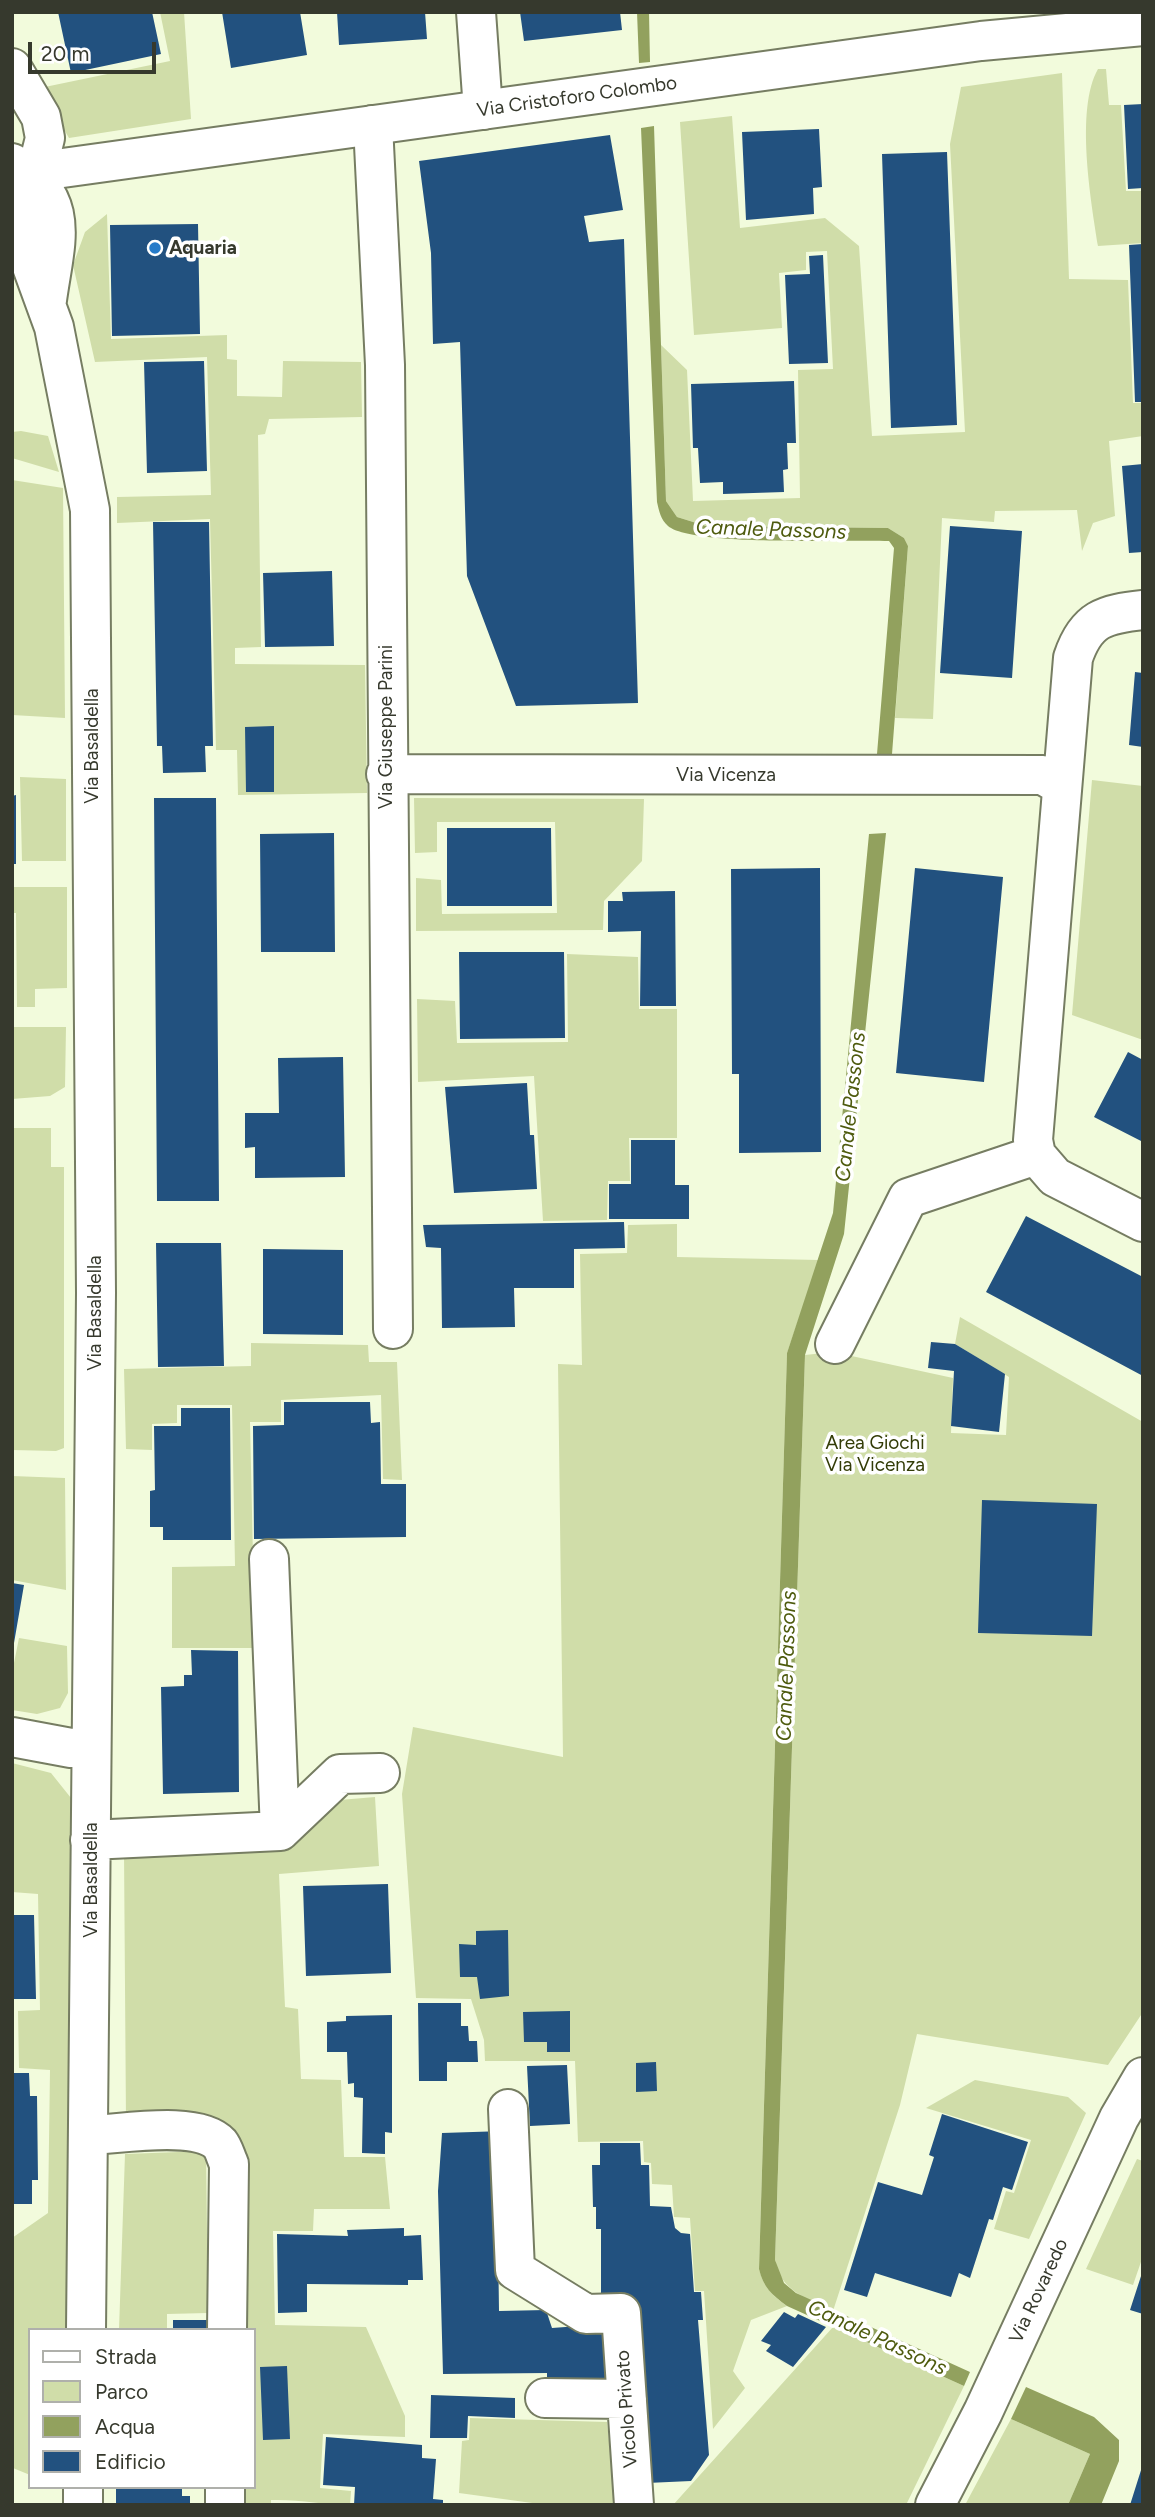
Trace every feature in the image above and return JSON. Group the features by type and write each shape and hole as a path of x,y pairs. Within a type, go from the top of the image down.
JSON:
{"street":[{"path":"476,12 483,110"},
{"name":"Via Cristoforo Colombo","path":"18,170 373,125 1020,36 1143,26"},
{"path":"12,68 41,117 45,138 40,158 18,170"},
{"name":"Via Giuseppe Parini","path":"373,125 385,365 386,774 393,1329"},
{"name":"Via Basaldella","path":"18,170 45,189 55,211 47,302 90,510 96,1293 90,1840 90,2136 86,2328"},
{"path":"1143,610 1118,612 1096,621 1081,635 1073,657 1033,1140 1036,1155 1055,1177 1143,1222"},
{"name":"Via Vicenza","path":"386,774 1043,775 1062,786"},
{"path":"835,1344 908,1198 1036,1155"},
{"path":"269,1559 280,1831"},
{"path":"12,1738 71,1748 92,1745"},
{"path":"90,1840 280,1831 340,1774 380,1773"},
{"name":"Via Rovaredo","path":"935,2505 983,2412 1119,2118 1143,2077"},
{"name":"Vicolo Privato","path":"508,2109 515,2270 586,2314 621,2313 634,2505"},
{"path":"90,2136 185,2130 205,2133 221,2145 229,2164 227,2328"},
{"path":"545,2398 627,2399"}],"green space":[{"path":"160,12 184,12 191,119 69,138 40,88 170,61"},
{"path":"1098,69 1106,69 1109,105 1121,105 1126,191 1143,191 1143,243 1098,246 1089,181 1086,131 1091,86"},
{"path":"1062,73 1069,279 1128,280 1133,403 1143,403 1143,436 1109,441 1115,516 1093,523 1082,551 1077,510 995,511 994,522 942,518 933,719 895,718 908,546 904,538 888,528 706,526 677,517 666,501 661,345 687,370 693,501 800,498 798,370 833,369 827,251 806,252 806,270 779,273 782,328 694,335 680,122 732,116 740,228 825,218 859,246 872,436 965,432 950,144 961,87"},
{"path":"107,214 111,339 227,335 227,359 237,360 237,396 282,397 283,361 361,362 362,417 269,419 265,434 258,435 261,647 235,648 235,664 365,665 367,793 238,795 237,750 216,750 210,519 117,523 117,497 211,495 207,357 95,362 73,265 85,232"},
{"path":"12,432 48,436 59,472 12,458"},
{"path":"12,480 63,488 65,718 12,715"},
{"path":"20,777 66,779 66,861 22,861"},
{"path":"1092,780 1143,786 1143,1040 1072,1015"},
{"path":"414,798 644,799 642,861 604,901 603,930 416,931 416,878 441,880 442,914 557,913 555,822 437,822 437,852 415,853"},
{"path":"12,887 67,887 67,988 35,989 35,1007 17,1007 16,913 12,913"},
{"path":"567,954 638,957 639,1009 677,1009 677,1138 629,1138 630,1181 608,1181 607,1220 543,1221 534,1076 418,1082 417,999 455,1001 457,1043 568,1042"},
{"path":"12,1027 66,1027 65,1087 50,1096 12,1099"},
{"path":"12,1128 51,1128 51,1167 64,1167 64,1448 56,1451 12,1450"},
{"path":"677,1224 677,1257 819,1260 787,1353 759,2268 769,2290 787,2306 751,2320 733,2371 745,2388 713,2429 704,2291 695,2291 690,2218 674,2217 672,2185 652,2184 651,2163 644,2162 643,2141 578,2142 575,2061 485,2061 484,2040 471,1999 416,1998 402,1794 413,1727 563,1757 558,1364 582,1365 580,1254 627,1253 628,1225"},
{"name":"Area Giochi Via Vicenza","path":"960,1317 1143,1422 1143,2012 1108,2065 917,2034 900,2105 833,2311 789,2287 778,2271 775,2260 805,1355 833,1352 953,1378 951,1433 1006,1435 1009,1377 955,1344"},
{"path":"251,1343 368,1345 369,1362 397,1362 402,1480 383,1479 381,1395 281,1400 281,1422 250,1422 255,1648 172,1648 172,1567 235,1566 232,1405 177,1405 177,1423 152,1424 152,1450 126,1449 124,1369 251,1366"},
{"path":"12,1476 65,1478 66,1590 12,1580"},
{"path":"19,1638 67,1646 68,1693 60,1708 37,1714 12,1710 12,1673"},
{"path":"12,1763 51,1773 71,1798 66,2328 28,2328 28,2474 13,2468 12,2238 48,2213 50,2070 19,2068 18,2011 40,2010 38,1894 12,1892"},
{"path":"375,1797 379,1866 279,1874 285,2007 298,2009 301,2079 341,2080 344,2157 385,2157 390,2209 314,2209 313,2231 273,2231 275,2325 366,2327 405,2416 405,2437 323,2434 320,2488 351,2491 350,2505 271,2500 271,2505 235,2505 235,2489 256,2489 256,2328 236,2328 237,2161 126,2122 124,1851 328,1801"},
{"path":"975,2080 1068,2097 1086,2113 1029,2239 994,2229 1006,2191 1014,2193 1031,2140 926,2108"},
{"path":"206,2151 208,2313 167,2314 167,2328 119,2328 125,2154"},
{"path":"1137,2159 1143,2161 1143,2256 1133,2285 1086,2269"},
{"path":"833,2327 964,2386 906,2505 673,2505"},
{"path":"470,2418 607,2422 616,2505 547,2505 459,2493 462,2441 469,2440"},
{"path":"1011,2419 1090,2454 1068,2505 965,2505"}],"water":[{"path":"637,12 649,12 650,62 639,63"},
{"name":"Canale Passons","path":"654,126 666,501 677,517 706,526 888,528 904,538 908,546 892,754 877,754 894,548 889,541 773,541 707,537 683,533 668,526 661,515 657,502 641,128"},
{"name":"Canale Passons","path":"886,833 844,1234 805,1355 775,2260 784,2283 796,2293 970,2372 964,2386 787,2306 769,2290 759,2269 787,1353 833,1213 869,834"},
{"path":"1026,2387 1094,2417 1119,2440 1119,2461 1101,2505 1068,2505 1090,2454 1011,2419"}],"building":[{"path":"58,12 152,12 161,54 71,73"},
{"path":"222,12 300,12 307,55 231,68"},
{"path":"337,12 425,12 427,39 339,45"},
{"path":"520,12 620,12 622,30 524,41"},
{"path":"1143,104 1143,188 1128,189 1124,105"},
{"path":"819,129 822,187 813,188 814,214 746,220 742,132"},
{"path":"610,135 623,210 584,216 589,242 624,239 638,703 516,706 467,576 460,342 433,344 431,253 419,161"},
{"path":"947,152 957,425 891,428 882,154"},
{"path":"198,224 200,334 112,336 110,225"},
{"path":"1143,244 1143,402 1135,402 1129,245"},
{"path":"823,255 828,363 789,364 785,275 810,274 809,256"},
{"path":"204,361 207,471 147,473 144,362"},
{"path":"794,381 796,443 787,443 788,469 783,470 784,492 723,494 723,482 700,483 698,448 693,448 691,384"},
{"path":"1143,464 1143,552 1129,553 1122,466"},
{"path":"153,522 209,522 213,746 205,746 206,772 163,773 162,746 157,746"},
{"path":"950,526 1022,531 1012,678 940,673"},
{"path":"332,571 334,646 265,647 263,573"},
{"path":"1135,672 1143,673 1143,747 1129,745"},
{"path":"274,726 274,792 246,792 245,727"},
{"path":"16,795 16,864 12,864 12,796"},
{"path":"154,798 216,798 219,1201 157,1201"},
{"path":"447,828 551,828 552,906 447,906"},
{"path":"334,833 335,952 261,952 260,834"},
{"path":"820,868 821,1152 739,1153 739,1074 732,1074 731,869"},
{"path":"915,868 1003,877 984,1082 896,1073"},
{"path":"675,891 676,1006 640,1006 641,931 608,932 608,901 623,901 622,892"},
{"path":"459,952 564,952 565,1038 460,1039"},
{"path":"1128,1052 1143,1060 1143,1142 1094,1117"},
{"path":"343,1057 345,1177 255,1178 255,1147 245,1148 245,1113 279,1113 278,1058"},
{"path":"527,1083 537,1189 454,1193 445,1087"},
{"path":"631,1140 675,1140 675,1185 689,1185 689,1219 609,1219 609,1184 631,1184"},
{"path":"1026,1216 1143,1277 1143,1376 986,1292"},
{"path":"624,1222 625,1248 574,1249 574,1288 514,1288 515,1327 442,1328 441,1248 426,1247 423,1225"},
{"path":"156,1243 221,1243 224,1366 158,1367"},
{"path":"263,1249 343,1250 343,1335 263,1334"},
{"path":"931,1342 955,1344 1005,1374 999,1432 951,1426 954,1371 928,1368"},
{"path":"284,1402 370,1402 371,1423 380,1422 381,1484 406,1484 406,1537 254,1539 253,1426 284,1425"},
{"path":"181,1408 230,1408 231,1540 163,1540 163,1527 150,1527 150,1491 155,1490 154,1426 181,1426"},
{"path":"982,1500 1097,1504 1092,1636 978,1633"},
{"path":"12,1583 24,1585 14,1643 12,1643"},
{"path":"191,1650 238,1651 239,1792 163,1794 161,1687 184,1686 184,1675 192,1675"},
{"path":"388,1884 391,1973 306,1976 303,1886"},
{"path":"12,1915 34,1915 36,1999 12,1999"},
{"path":"508,1930 509,1996 480,1999 477,1977 460,1977 459,1944 476,1945 476,1931"},
{"path":"418,2003 461,2003 461,2026 468,2026 469,2041 477,2041 478,2062 447,2062 447,2081 419,2081"},
{"path":"570,2011 570,2052 547,2052 547,2042 524,2042 523,2012"},
{"path":"392,2015 392,2133 385,2132 385,2154 362,2153 363,2098 354,2097 354,2083 348,2084 347,2052 327,2052 327,2022 346,2021 346,2016"},
{"path":"656,2062 657,2091 636,2092 636,2063"},
{"path":"567,2065 570,2124 530,2126 527,2066"},
{"path":"12,2073 29,2073 30,2096 37,2096 38,2180 32,2180 32,2204 12,2204"},
{"path":"942,2114 1028,2142 1012,2190 1003,2187 993,2220 989,2219 970,2278 959,2273 951,2297 875,2273 867,2297 844,2290 878,2182 922,2195 934,2157 929,2155"},
{"path":"504,2131 498,2241 499,2311 546,2310 552,2328 606,2324 613,2379 547,2381 547,2373 443,2374 438,2191 442,2133"},
{"path":"600,2143 640,2143 641,2165 649,2165 650,2206 671,2207 675,2228 681,2233 690,2234 694,2292 701,2292 703,2320 698,2320 709,2455 691,2481 647,2483 633,2298 601,2298 601,2229 596,2229 592,2165 600,2165"},
{"path":"404,2228 404,2236 421,2235 423,2280 408,2280 408,2285 307,2284 307,2312 278,2313 277,2234 348,2236 347,2230"},
{"path":"1143,2273 1143,2314 1130,2310"},
{"path":"784,2312 795,2318 798,2314 826,2327 793,2367 766,2351 771,2345 761,2341"},
{"path":"173,2320 213,2320 213,2328 173,2328"},
{"path":"287,2366 290,2439 263,2440 260,2367"},
{"path":"431,2395 515,2398 515,2418 468,2416 467,2438 430,2438"},
{"path":"326,2437 422,2445 422,2458 436,2459 433,2499 443,2500 443,2505 354,2505 355,2487 323,2485"},
{"path":"1142,2467 1143,2505 1130,2505"},
{"path":"116,2489 182,2489 182,2496 190,2496 190,2505 116,2505"}],"place":[{"name":"Aquaria","path":"155,248"}]}
